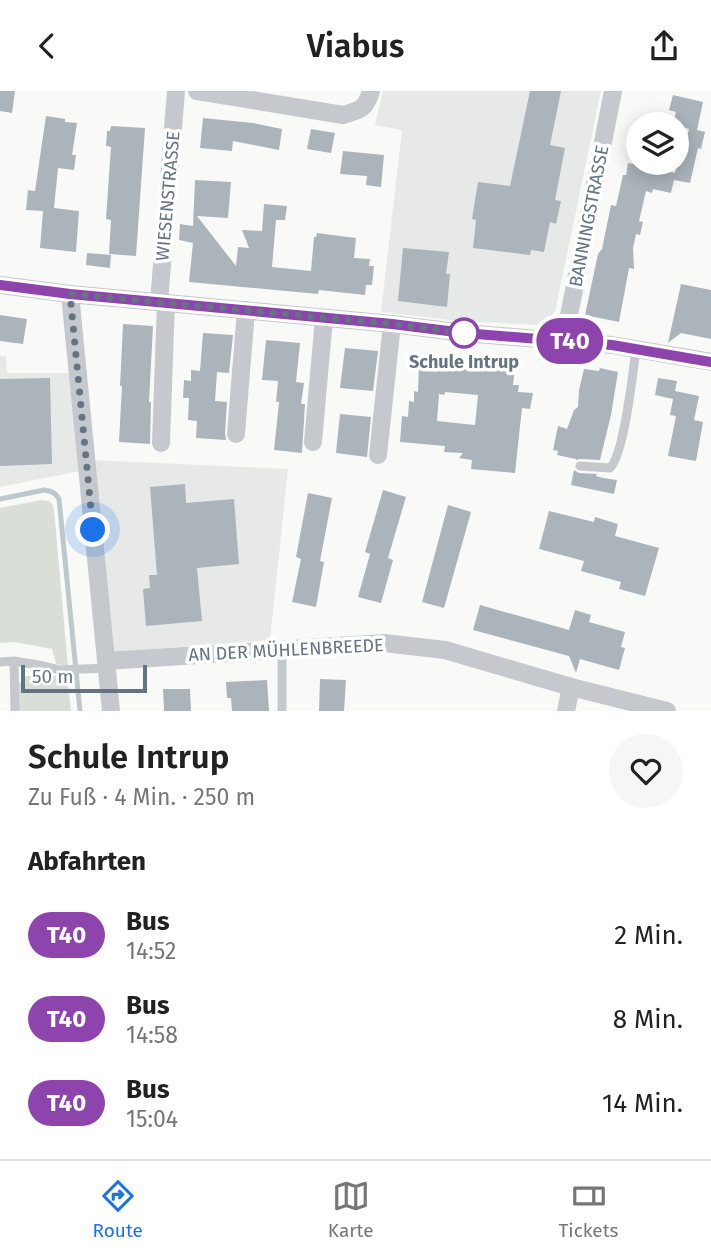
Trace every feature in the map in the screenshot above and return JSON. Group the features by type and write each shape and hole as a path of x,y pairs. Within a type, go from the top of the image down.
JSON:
{"street":[{"name":"WIESENSTRASSE","path":"161,443 163,302 176,91"},
{"path":"197,91 343,115 357,111 368,102 371,91"},
{"name":"BANNINGSTRASSE","path":"564,341 613,91"},
{"path":"0,285 564,341 636,349 711,362"},
{"path":"70,294 111,711"},
{"path":"236,434 246,310"},
{"path":"313,442 324,317"},
{"path":"378,455 392,324"},
{"name":"AN DER MÜHLENBREEDE","path":"106,664 384,643 445,650 571,687 667,711"},
{"path":"566,711 571,687"}],"lane":[{"path":"580,466 610,468 615,463 636,349"},
{"path":"282,651 282,711"},
{"path":"0,662 15,661 67,671 106,664"},
{"path":"15,661 15,711"}],"shaded area":[{"path":"383,91 601,91 555,312 542,325 458,321 381,312 402,130 375,125"},
{"path":"0,356 6,356 7,373 69,373 80,471 0,487"},
{"path":"91,460 288,469 270,640 113,652"},
{"path":"41,500 49,501 54,510 68,666 56,664 52,649 14,642 0,643 0,508"},
{"path":"28,676 56,676 57,684 68,683 71,711 19,711 19,684"}],"building":[{"path":"0,91 15,91 12,113 0,111"},
{"path":"530,91 561,91 550,145 565,148 555,200 561,201 556,224 550,222 544,252 531,250 530,255 473,248 476,220 472,219 478,182 510,186"},
{"path":"673,95 703,102 697,130 705,132 701,149 698,148 690,183 674,180 671,193 653,189 652,193 646,191 639,221 643,222 640,235 636,234 633,248 634,269 629,268 619,322 585,315 611,205 616,206 623,175 689,175 689,112 669,110"},
{"path":"46,116 77,123 72,155 76,155 74,170 58,168 54,208 79,211 76,252 40,248 43,211 26,210 28,190 35,191"},
{"path":"203,118 282,129 279,150 233,141 232,151 200,148"},
{"path":"111,126 145,128 136,256 109,254 111,220 106,219 111,147 106,146 107,131 110,131"},
{"path":"311,129 335,133 331,153 307,149"},
{"path":"343,151 384,155 381,187 366,185 367,176 340,174"},
{"path":"195,180 231,182 228,218 197,216 236,266 238,247 249,248 242,230 262,231 264,204 287,206 285,220 276,220 272,267 311,271 314,237 317,233 356,238 354,258 370,259 369,266 374,266 372,285 366,285 365,295 319,290 318,294 189,282 193,243 179,240 180,224 193,226"},
{"path":"403,248 449,252 446,274 450,274 447,307 398,301"},
{"path":"87,253 111,255 110,268 86,265"},
{"path":"681,284 711,290 711,339 681,333 668,343"},
{"path":"0,315 27,319 23,344 0,341"},
{"path":"123,324 153,326 150,444 119,442"},
{"path":"203,333 233,335 229,373 217,372 215,401 227,402 226,440 196,438 197,421 188,420 189,398 183,398 184,380 191,381 191,370 200,371"},
{"path":"266,340 300,343 296,382 304,383 301,404 305,404 302,453 274,450 279,402 276,402 278,381 262,380"},
{"path":"345,348 378,351 373,391 340,388"},
{"path":"443,357 463,358 462,365 515,366 513,385 519,385 518,392 533,393 530,409 522,408 515,473 471,469 472,460 459,458 463,453 444,452 445,446 400,442 402,416 408,417 409,401 414,402 414,391 418,392 419,367 442,368","holes":["445,392 478,395 475,425 437,421 439,394 444,395"]},
{"path":"600,368 618,372 600,460 576,460 557,455 558,451 553,450 558,426 567,429 574,410 578,407 584,369 599,371"},
{"path":"50,378 52,464 0,466 0,379"},
{"path":"658,378 677,381 675,391 699,396 694,420 703,422 696,461 668,456 676,416 670,415 673,399 655,395"},
{"path":"340,414 371,417 367,457 336,453"},
{"path":"574,470 617,480 614,494 571,485"},
{"path":"185,484 186,503 234,499 239,564 197,568 202,621 146,626 143,589 150,588 149,575 157,575 150,487"},
{"path":"383,490 406,497 388,558 393,560 381,603 358,597 370,554 365,552"},
{"path":"308,493 332,498 320,561 324,562 316,607 292,602 301,559 296,557"},
{"path":"448,505 471,512 444,608 422,602"},
{"path":"549,511 594,522 595,517 618,524 615,536 659,548 645,596 619,589 621,582 581,571 584,561 539,549"},
{"path":"480,605 569,630 575,610 591,615 589,622 625,632 621,647 625,648 619,670 580,659 576,673 569,656 473,630"},
{"path":"320,679 346,680 344,711 319,711"},
{"path":"267,680 269,711 232,711 231,698 227,698 226,682"},
{"path":"163,689 190,689 191,711 164,711"}],"waterway":[{"path":"0,499 44,490 53,492 59,499 80,711"}],"bus line":[{"name":"T40","path":"0,285 464,333 612,345 711,362"}],"place":[{"name":"Schule Intrup","path":"464,333"}],"route":[{"path":"93,530 70,294 464,333"}]}
